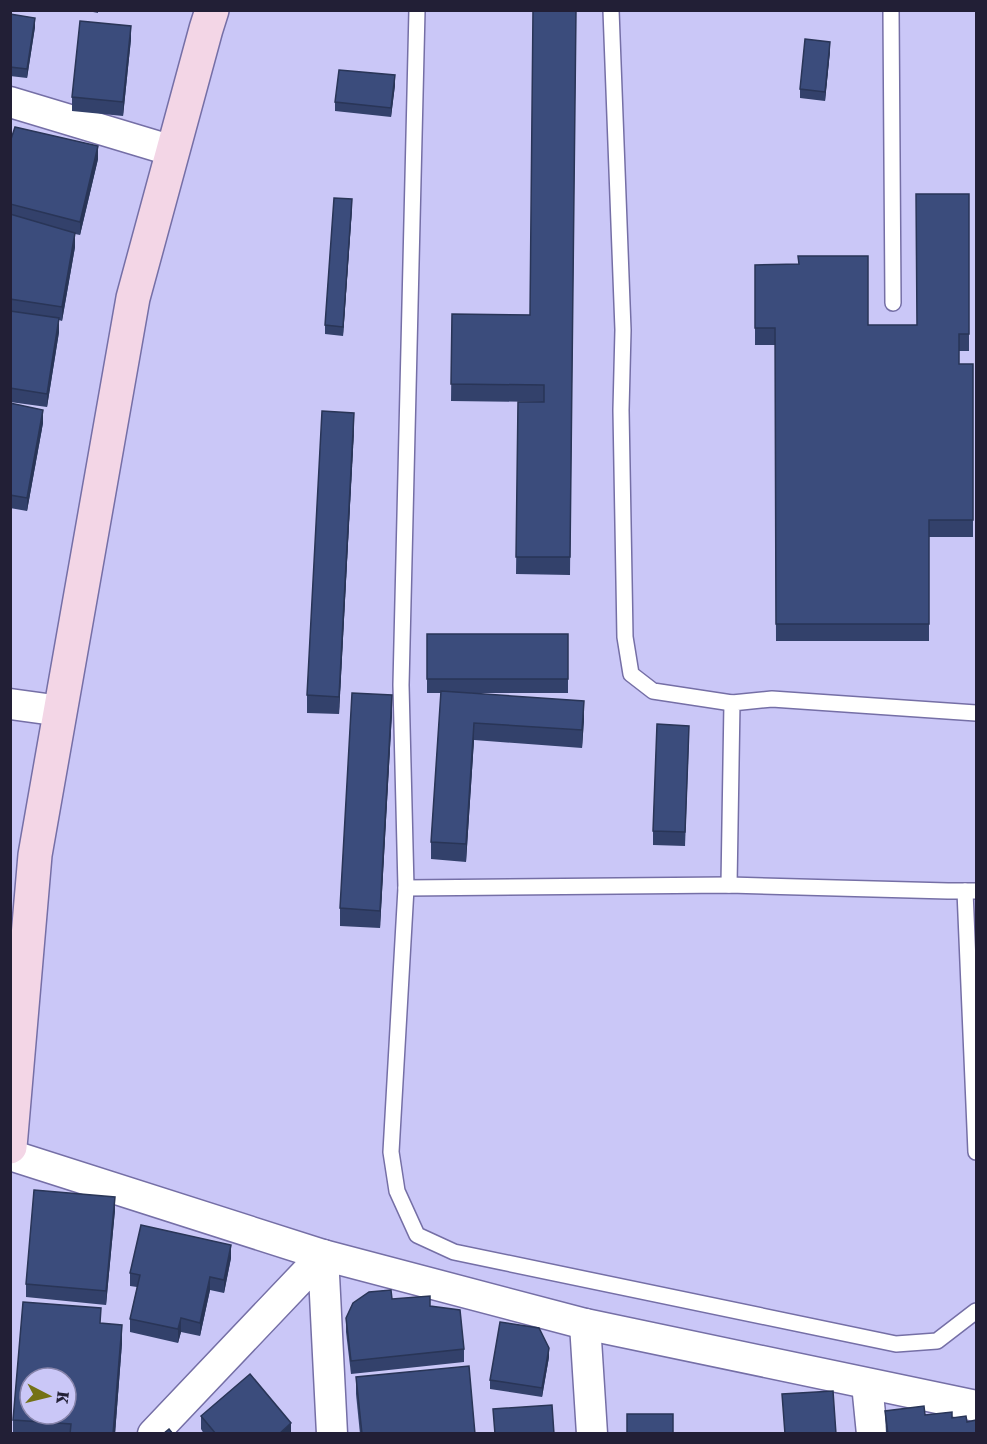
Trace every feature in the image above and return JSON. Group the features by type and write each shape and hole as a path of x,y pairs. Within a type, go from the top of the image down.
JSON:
{"main road":[{"path":"10,1148 36,855 133,298 212,10"}],"street":[{"path":"10,102 173,151"},
{"path":"10,704 61,711"},
{"path":"10,1155 323,1255 585,1324 976,1406"},
{"path":"153,1434 323,1255"},
{"path":"323,1255 332,1434"},
{"path":"585,1324 592,1434"},
{"path":"867,1384 872,1434"}],"lane":[{"path":"417,10 401,685 405,888 391,1152 397,1191 417,1235 454,1252 896,1344 938,1341 976,1311"},
{"path":"611,10 623,330 621,410 625,637 631,674 653,690 732,702 772,699 976,713"},
{"path":"891,10 893,303"},
{"path":"729,885 732,702"},
{"path":"405,888 729,885 971,891 976,1152"}],"building":[{"path":"533,10 576,10 570,557 516,557 518,402 544,402 544,385 451,384 452,314 530,315"},
{"path":"10,14 35,18 27,69 10,67"},
{"path":"80,21 131,26 123,102 72,97"},
{"path":"805,39 830,42 825,92 800,89"},
{"path":"339,70 395,75 391,108 335,102"},
{"path":"15,127 98,146 80,222 10,204 10,142"},
{"path":"916,194 969,194 969,334 959,334 959,364 973,364 973,520 929,520 929,624 776,624 775,328 755,328 755,265 799,264 798,256 868,256 868,325 917,325"},
{"path":"334,198 352,199 343,327 325,325"},
{"path":"10,214 75,233 62,307 10,299"},
{"path":"10,311 59,318 47,394 10,388"},
{"path":"10,403 43,410 27,498 10,495"},
{"path":"322,411 354,413 339,697 307,695"},
{"path":"427,634 568,634 568,679 427,679"},
{"path":"441,691 584,701 582,730 474,723 466,844 431,842"},
{"path":"352,693 392,695 380,911 340,908"},
{"path":"657,724 689,726 685,832 653,831"},
{"path":"34,1190 115,1197 106,1291 26,1284"},
{"path":"141,1225 231,1245 224,1280 210,1277 200,1323 181,1318 178,1329 130,1319 140,1275 130,1273"},
{"path":"391,1290 392,1299 430,1296 430,1306 460,1310 464,1349 351,1361 346,1318 353,1303 369,1292"},
{"path":"23,1302 101,1308 100,1323 122,1325 113,1434 70,1434 71,1426 78,1426 78,1366 18,1366 18,1420 13,1420"},
{"path":"500,1322 539,1328 549,1348 542,1388 490,1380"},
{"path":"469,1366 475,1434 362,1434 356,1377"},
{"path":"250,1374 291,1423 279,1434 216,1434 201,1416"},
{"path":"833,1391 836,1434 785,1434 782,1394"},
{"path":"552,1405 554,1434 495,1434 493,1409"},
{"path":"924,1406 925,1415 952,1412 952,1418 966,1416 967,1422 976,1420 976,1434 888,1434 885,1411"},
{"path":"627,1414 673,1414 673,1434 627,1434"},
{"path":"169,1429 173,1434 163,1434"}]}
